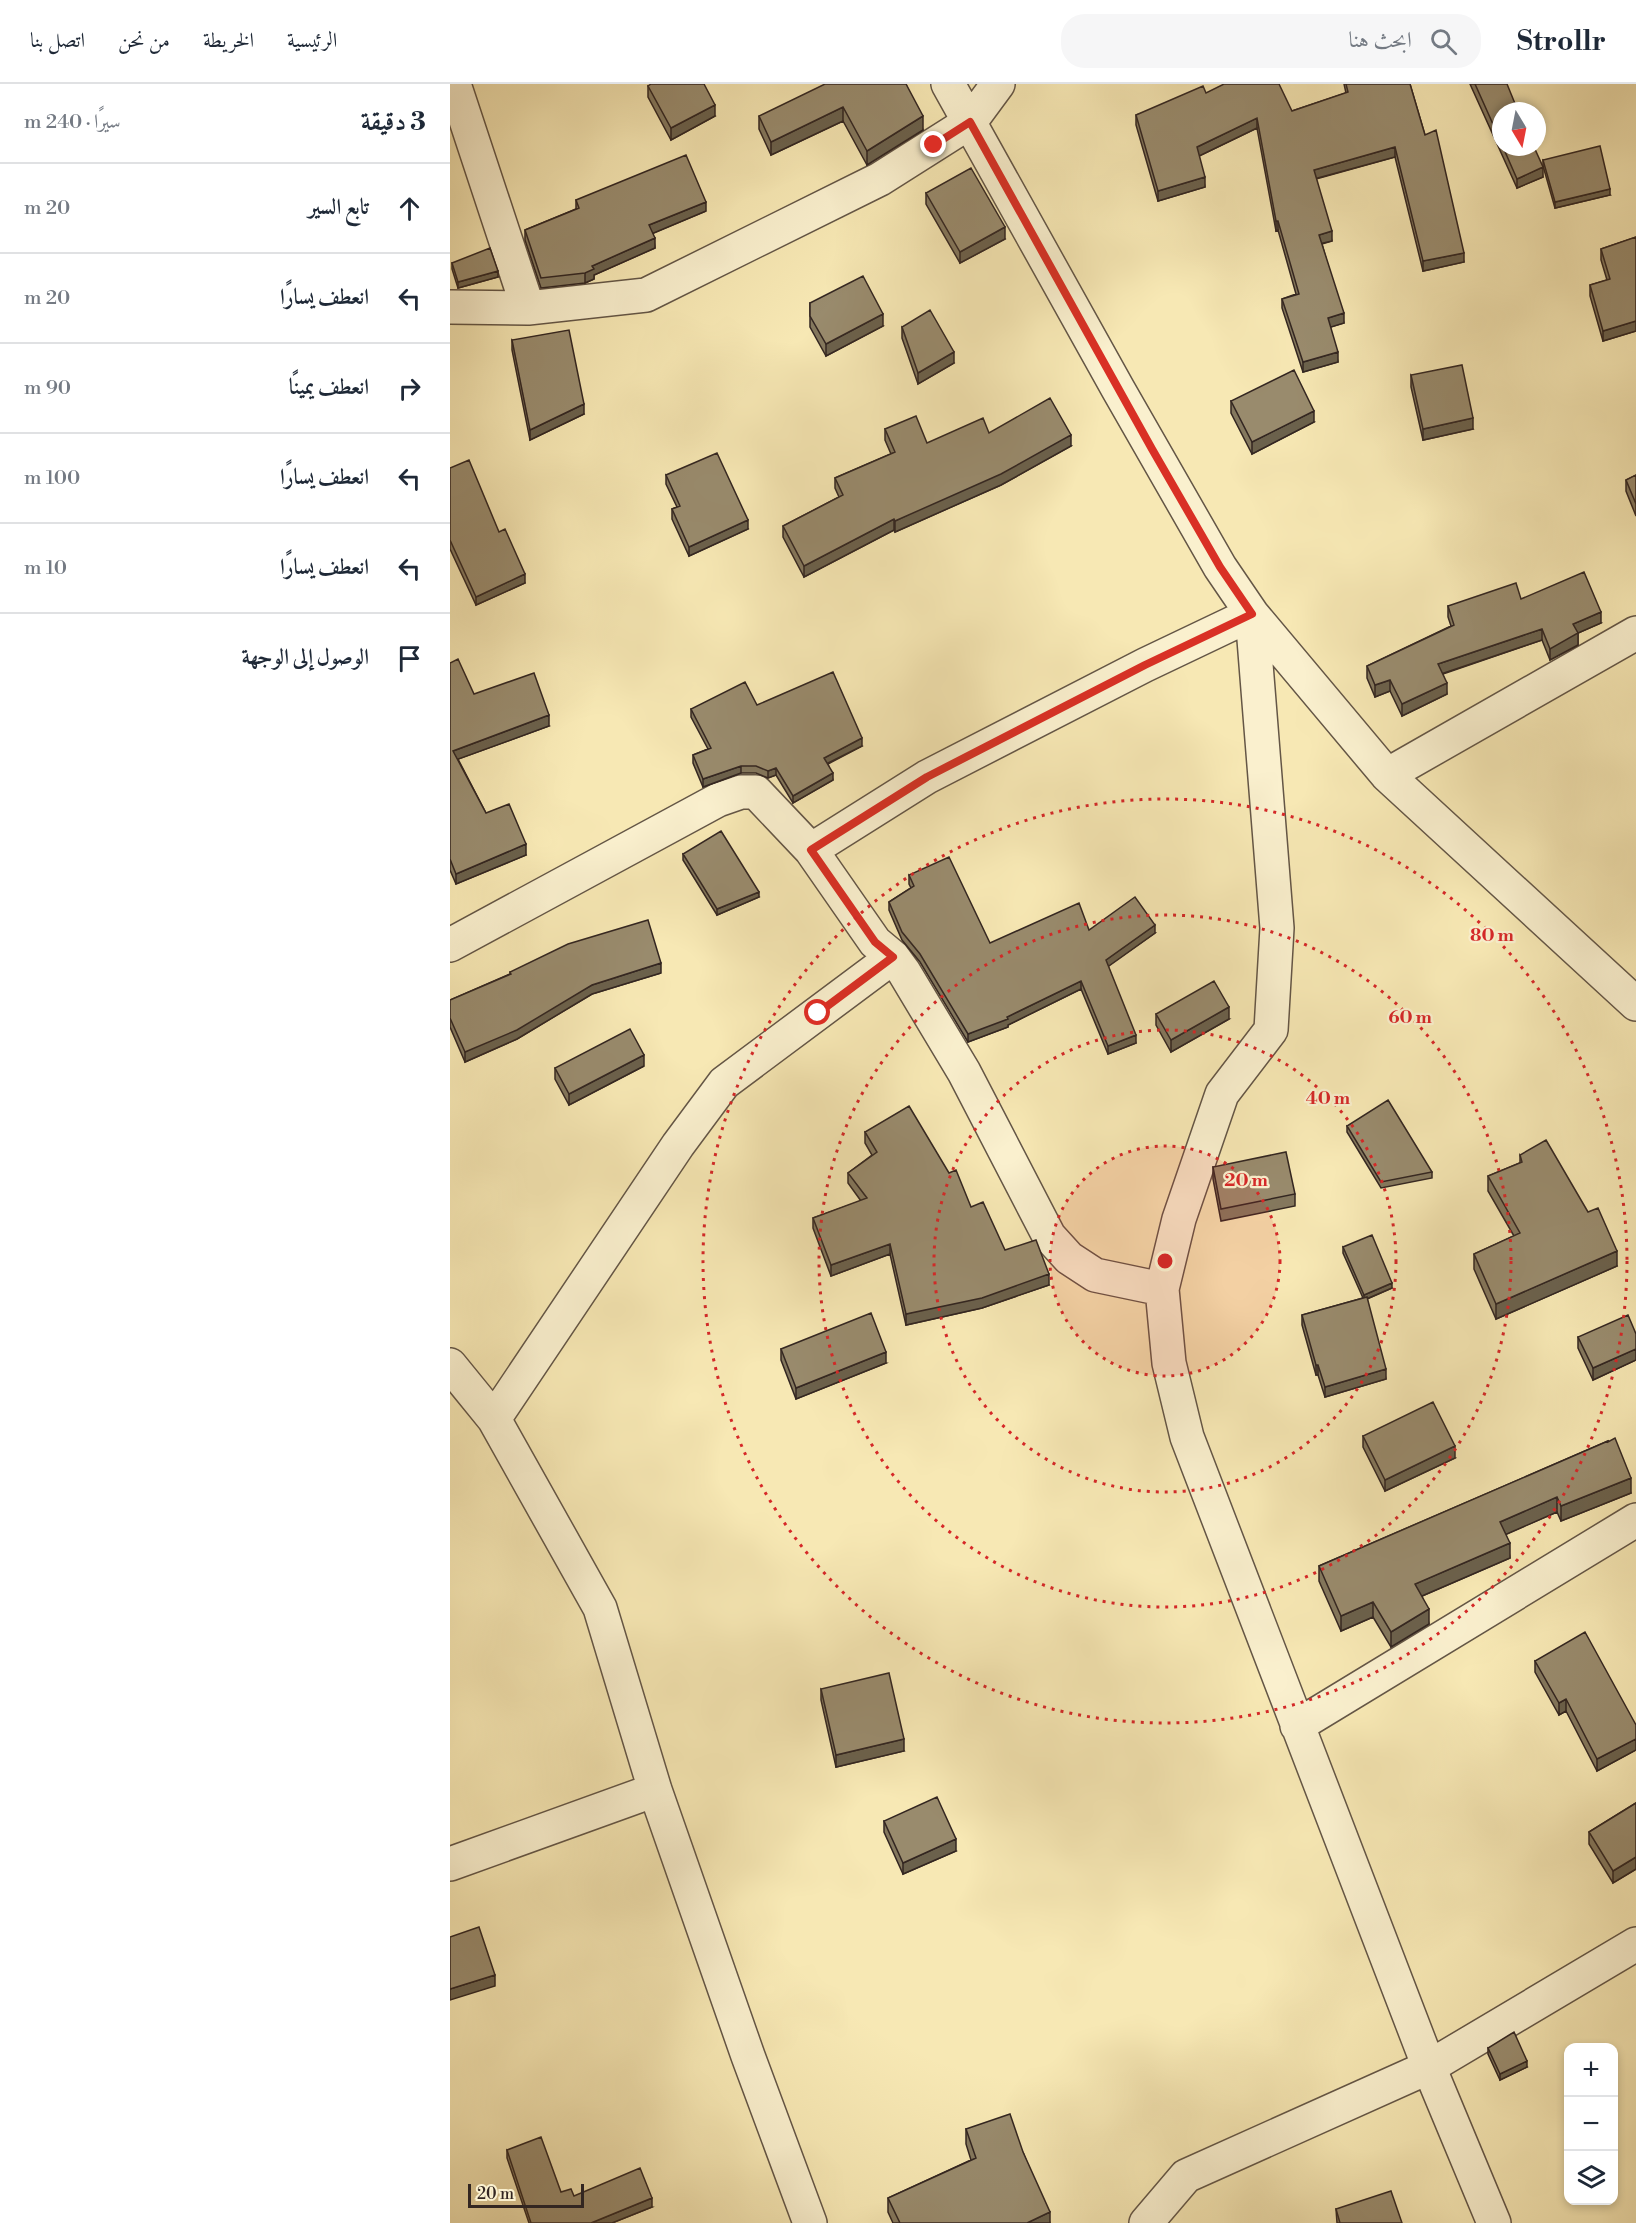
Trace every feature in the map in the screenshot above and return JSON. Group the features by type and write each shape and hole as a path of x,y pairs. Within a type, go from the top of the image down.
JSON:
{"street":[{"path":"454,84 528,308"},
{"path":"948,84 1152,449 1220,567 1252,614 1387,775 1636,1004"},
{"path":"450,307 528,308 646,295 880,179 970,122 998,84"},
{"path":"811,850 927,777 1145,665 1252,614"},
{"path":"1252,614 1277,928 1271,1030 1222,1094 1179,1219 1162,1289 1169,1363 1187,1437 1429,2067 1494,2223"},
{"path":"1387,775 1636,633"},
{"path":"450,945 718,800 741,792 756,792 811,850 875,942 893,957 964,1072 1049,1236 1069,1258 1095,1275 1162,1289"},
{"path":"494,1419 678,1145 724,1083 893,957"},
{"path":"450,1365 494,1419 600,1608 655,1790 810,2223"},
{"path":"1297,1726 1636,1520"},
{"path":"450,1864 655,1790"},
{"path":"1146,2223 1186,2176 1429,2067 1636,1944"}],"building":[{"path":"651,84 704,84 715,105 671,128 648,86"},
{"path":"825,84 906,84 923,116 867,151 843,107 771,142 759,116"},
{"path":"1224,84 1279,84 1292,111 1348,92 1346,84 1410,84 1425,135 1436,130 1464,253 1423,261 1395,147 1314,170 1332,231 1319,235 1344,313 1328,318 1338,352 1303,362 1282,299 1299,294 1278,221 1276,221 1257,118 1197,147 1205,177 1158,191 1136,115 1203,86 1206,93"},
{"path":"1475,84 1507,84 1514,102 1492,102 1492,122"},
{"path":"1600,146 1610,189 1555,202 1543,160"},
{"path":"686,155 706,202 649,225 655,238 592,266 594,269 585,273 541,278 525,230 579,208 576,200"},
{"path":"1507,156 1538,156 1543,167 1517,179"},
{"path":"971,168 1005,227 960,252 926,193"},
{"path":"1636,237 1636,321 1603,331 1590,285 1610,279 1601,249"},
{"path":"490,248 498,271 458,282 452,263"},
{"path":"863,276 883,314 826,344 810,316 810,303"},
{"path":"930,310 954,352 918,373 902,327"},
{"path":"569,330 584,404 530,430 512,340"},
{"path":"1462,365 1473,418 1423,429 1411,375"},
{"path":"1294,370 1314,411 1252,442 1231,401"},
{"path":"1050,398 1071,435 1001,474 895,521 894,519 804,566 783,526 843,495 835,478 895,452 885,429 916,416 927,443 983,418 989,433"},
{"path":"717,453 748,520 689,547 672,509 680,506 666,475"},
{"path":"469,460 499,532 505,529 525,574 476,597 450,540 450,468"},
{"path":"1636,475 1636,504 1626,480"},
{"path":"1584,572 1601,612 1573,624 1578,633 1550,649 1542,629 1438,664 1447,683 1402,704 1390,680 1375,685 1367,666 1454,625 1448,606 1516,583 1521,599"},
{"path":"458,659 474,694 534,673 549,715 453,751 486,813 509,804 526,844 456,874 450,859 450,663"},
{"path":"833,672 862,738 824,758 833,773 793,796 776,768 768,771 756,766 741,766 703,779 693,755 711,748 691,709 745,682 757,705"},
{"path":"721,831 759,892 717,909 683,854"},
{"path":"949,857 990,943 1079,903 1089,930 1135,897 1155,925 1106,960 1136,1035 1108,1046 1081,981 1007,1017 1008,1019 968,1034 920,954 902,932 889,902 914,886 909,875"},
{"path":"648,920 661,963 592,985 517,1030 465,1052 450,1018 450,1000 511,974 510,972 568,944"},
{"path":"1214,981 1229,1007 1171,1040 1156,1014"},
{"path":"630,1029 644,1055 569,1094 555,1068"},
{"path":"1388,1100 1432,1172 1381,1182 1347,1126"},
{"path":"909,1106 949,1173 956,1170 971,1207 983,1202 1005,1250 1036,1240 1049,1274 982,1298 906,1314 890,1244 831,1265 813,1218 867,1198 848,1173 877,1152 865,1132"},
{"path":"1546,1140 1588,1212 1598,1208 1617,1251 1496,1304 1474,1254 1520,1233 1488,1176 1522,1162 1520,1155"},
{"path":"1286,1152 1295,1194 1221,1209 1213,1167"},
{"path":"1372,1235 1392,1283 1364,1295 1343,1247"},
{"path":"1367,1297 1386,1369 1325,1387 1318,1365 1316,1365 1302,1315"},
{"path":"871,1313 886,1352 796,1388 781,1349"},
{"path":"1628,1315 1636,1334 1636,1349 1593,1368 1578,1337"},
{"path":"1433,1402 1455,1446 1385,1480 1363,1436"},
{"path":"1615,1438 1631,1478 1561,1506 1557,1497 1500,1522 1510,1543 1415,1584 1429,1609 1391,1632 1373,1602 1341,1616 1319,1566"},
{"path":"1585,1632 1636,1725 1636,1739 1597,1759 1566,1699 1559,1703 1535,1661"},
{"path":"889,1673 904,1739 836,1755 821,1689"},
{"path":"937,1797 956,1839 903,1863 884,1821"},
{"path":"1636,1803 1636,1857 1613,1871 1589,1832"},
{"path":"479,1927 495,1975 450,1989 450,1937"},
{"path":"1514,2032 1527,2061 1500,2074 1488,2048"},
{"path":"1010,2114 1023,2152 1050,2212 1027,2223 900,2223 888,2198 976,2158 966,2129"},
{"path":"541,2137 561,2192 571,2189 574,2196 640,2168 652,2198 591,2223 531,2223 507,2150"},
{"path":"1391,2191 1402,2223 1340,2223 1336,2209"}],"route":[{"path":"818,1013 893,957 875,942 811,850 927,777 1145,665 1252,614 1220,567 1152,449 970,122 934,145"}]}
